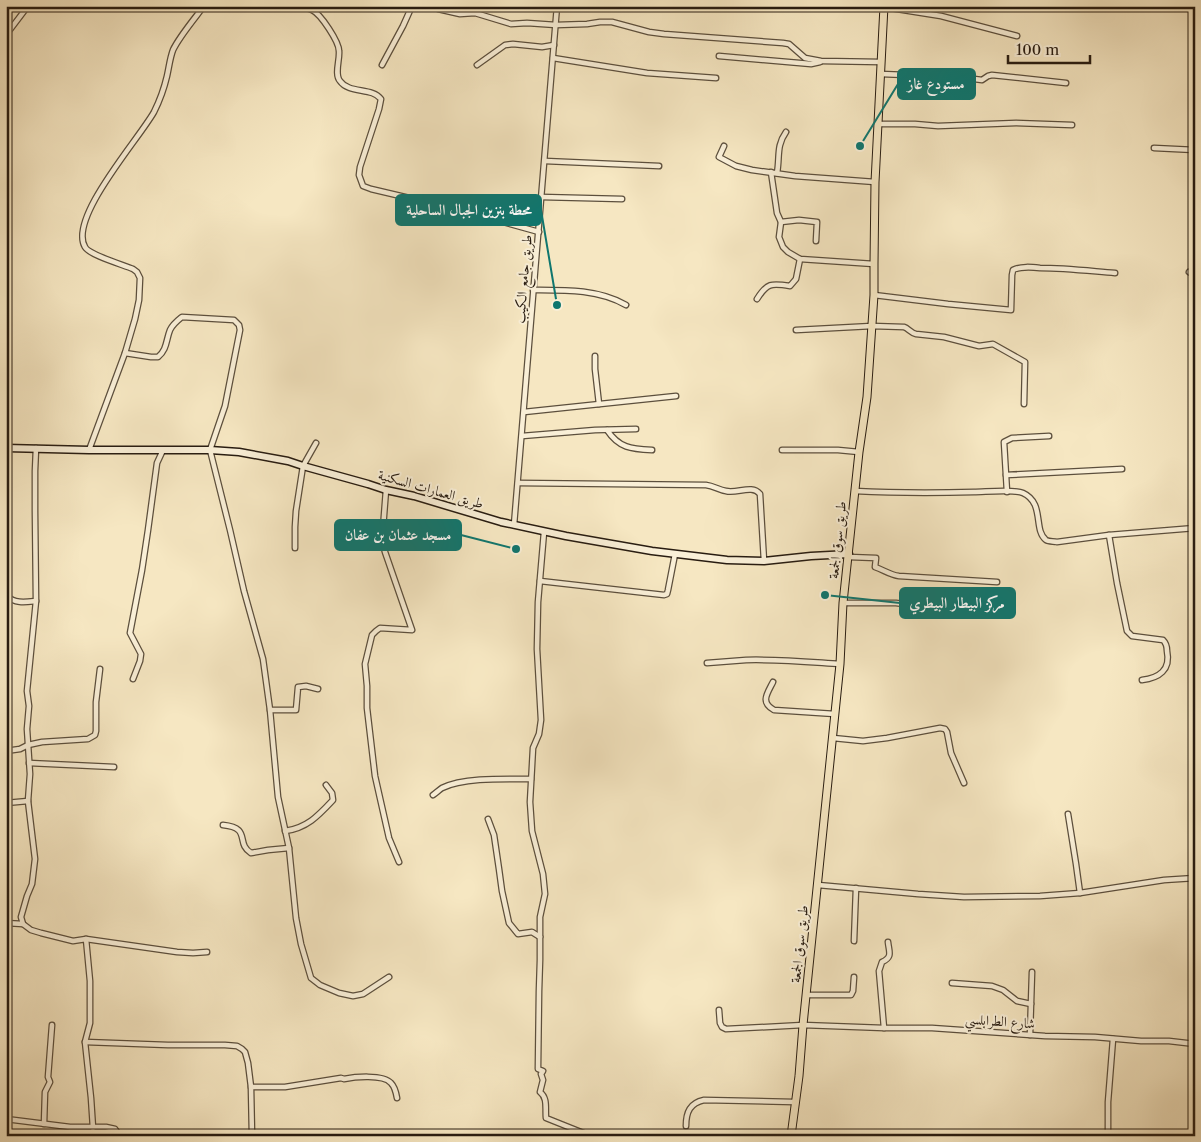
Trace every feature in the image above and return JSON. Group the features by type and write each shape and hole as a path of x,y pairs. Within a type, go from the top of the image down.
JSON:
{"main road":[{"name":"طريق سوق الجمعة","path":"791,1136 794,1102 799,1076 840,664 843,603 859,452 867,397 874,295 875,182 884,7"},
{"name":"طريق العمارات السكنية","path":"6,448 210,450 239,452 288,460 386,490 414,496 514,525 566,536 675,554 751,562 811,556 849,556"}],"street":[{"path":"6,35 28,6"},
{"path":"89,450 125,353 139,300 140,278 134,268 88,250 83,241 83,228 96,196 153,114 163,91 174,48 204,6"},
{"path":"298,6 314,8 336,39 339,51 338,78 340,82 379,96 381,99 360,167 359,175 363,186 539,232"},
{"path":"382,64 412,6"},
{"name":"طريق جامع الكيب","path":"514,525 558,6"},
{"path":"884,7 941,16 1017,36"},
{"path":"438,9 460,14 474,13 510,24 556,25 612,22 657,33 789,44 805,58 821,61 881,62"},
{"path":"476,65 505,45 542,47 554,45"},
{"path":"718,56 811,64 821,61"},
{"path":"553,58 647,73 716,78"},
{"path":"881,74 932,76 940,79 944,75 982,80 992,75 1066,83"},
{"path":"878,124 938,126 1016,123 1072,125"},
{"path":"777,173 779,161 778,148 786,132"},
{"path":"724,146 719,157 743,168 795,176 875,182"},
{"path":"1154,148 1195,150"},
{"path":"545,161 660,166"},
{"path":"771,172 777,213 781,222 780,237 782,247 800,259 874,264"},
{"path":"542,197 622,199"},
{"path":"781,222 799,220 817,222 816,241"},
{"path":"757,299 764,288 770,285 790,286 796,279 800,259"},
{"path":"874,295 1011,310 1012,275 1015,268 1058,268 1115,273"},
{"path":"1189,272 1195,275"},
{"path":"533,290 579,292 615,300 626,305"},
{"path":"125,353 158,357 164,352 170,330 175,322 182,317 234,320 237,322 240,330 225,406 210,450 244,591 263,659 278,796 289,848 296,918 301,944 310,978 320,985 339,993 352,996 363,994 390,977"},
{"path":"796,330 872,326 904,327 916,334 944,336 979,346 993,344 1025,362 1024,404"},
{"path":"595,356 598,404"},
{"path":"524,412 676,396"},
{"path":"522,436 636,429"},
{"path":"607,430 621,446 652,450"},
{"path":"1006,492 1004,442 1012,438 1049,436"},
{"path":"295,548 295,519 303,466 316,443"},
{"path":"23,924 21,917 32,884 35,859 28,801 29,763 27,729 29,706 27,691 36,601 36,448"},
{"path":"133,679 141,654 130,633 148,530 157,464 163,450"},
{"path":"782,450 859,452"},
{"path":"1006,475 1122,469"},
{"path":"518,483 706,485 726,491 758,491 760,494 764,561"},
{"path":"386,490 382,541 412,630 380,628 372,635 365,664 367,708 375,776 389,838 399,862"},
{"path":"855,491 1022,493 1035,504 1043,536 1046,540 1057,542 1109,535 1195,528"},
{"path":"544,532 536,649 541,720 539,734 533,748 530,821 543,874 545,894 540,912 538,1069 543,1071 541,1074 543,1080 540,1092 544,1095 546,1101 546,1118 591,1136"},
{"path":"1109,535 1127,631 1132,636 1163,640 1166,644 1168,656 1166,667 1153,678 1142,680"},
{"path":"540,581 664,595 667,594 675,554"},
{"path":"849,556 876,558 875,567 891,575 997,582"},
{"path":"6,563 8,577 7,596 11,601 36,601"},
{"path":"843,603 896,603 976,611"},
{"path":"707,663 772,660 840,664"},
{"path":"6,751 42,742 88,739 95,735 100,669"},
{"path":"773,682 766,699 767,704 774,710 835,714"},
{"path":"270,710 296,710 298,687 318,688"},
{"path":"832,738 863,740 887,738 940,728 945,729 951,753 964,782"},
{"path":"29,763 114,767"},
{"path":"432,795 442,788 453,784 475,780 496,778 532,779"},
{"path":"285,831 295,829 312,821 330,804 333,800 332,793 326,785"},
{"path":"6,803 28,801"},
{"path":"1068,814 1080,893"},
{"path":"488,819 494,836 509,923 518,934 532,932 540,937"},
{"path":"223,825 235,826 240,830 246,850 250,853 289,848"},
{"path":"818,885 964,897 1040,896 1080,893 1164,880 1195,878"},
{"path":"854,941 856,888"},
{"path":"6,923 23,924 31,930 42,934 73,941 86,939 177,952 207,952"},
{"path":"86,939 90,981 90,1023 84,1042 93,1128"},
{"path":"884,1028 879,971 882,962 888,960 890,956 888,942"},
{"path":"1030,1034 1032,972"},
{"path":"806,995 851,995 854,977"},
{"path":"952,983 992,986 1003,990 1018,1001 1030,1004"},
{"name":"شارع الطرابلسي","path":"719,1010 720,1023 726,1029 803,1025 932,1028 1195,1044"},
{"path":"44,1124 45,1092 50,1082 48,1077 52,1025"},
{"path":"1108,1136 1108,1102 1113,1039"},
{"path":"84,1042 237,1046 245,1052 248,1063 251,1087 252,1136"},
{"path":"251,1087 285,1087 341,1078 369,1077 391,1082 397,1098"},
{"path":"686,1126 686,1115 689,1108 704,1100 794,1102"},
{"path":"6,1119 70,1127 106,1127 115,1130 120,1136"}],"place":[{"name":"مستودع غاز","path":"860,146"},
{"name":"محطة بنزين الجبال الساحلية","path":"557,305"},
{"name":"مسجد عثمان بن عفان","path":"516,549"},
{"name":"مركز البيطار البيطري","path":"825,595"}]}
